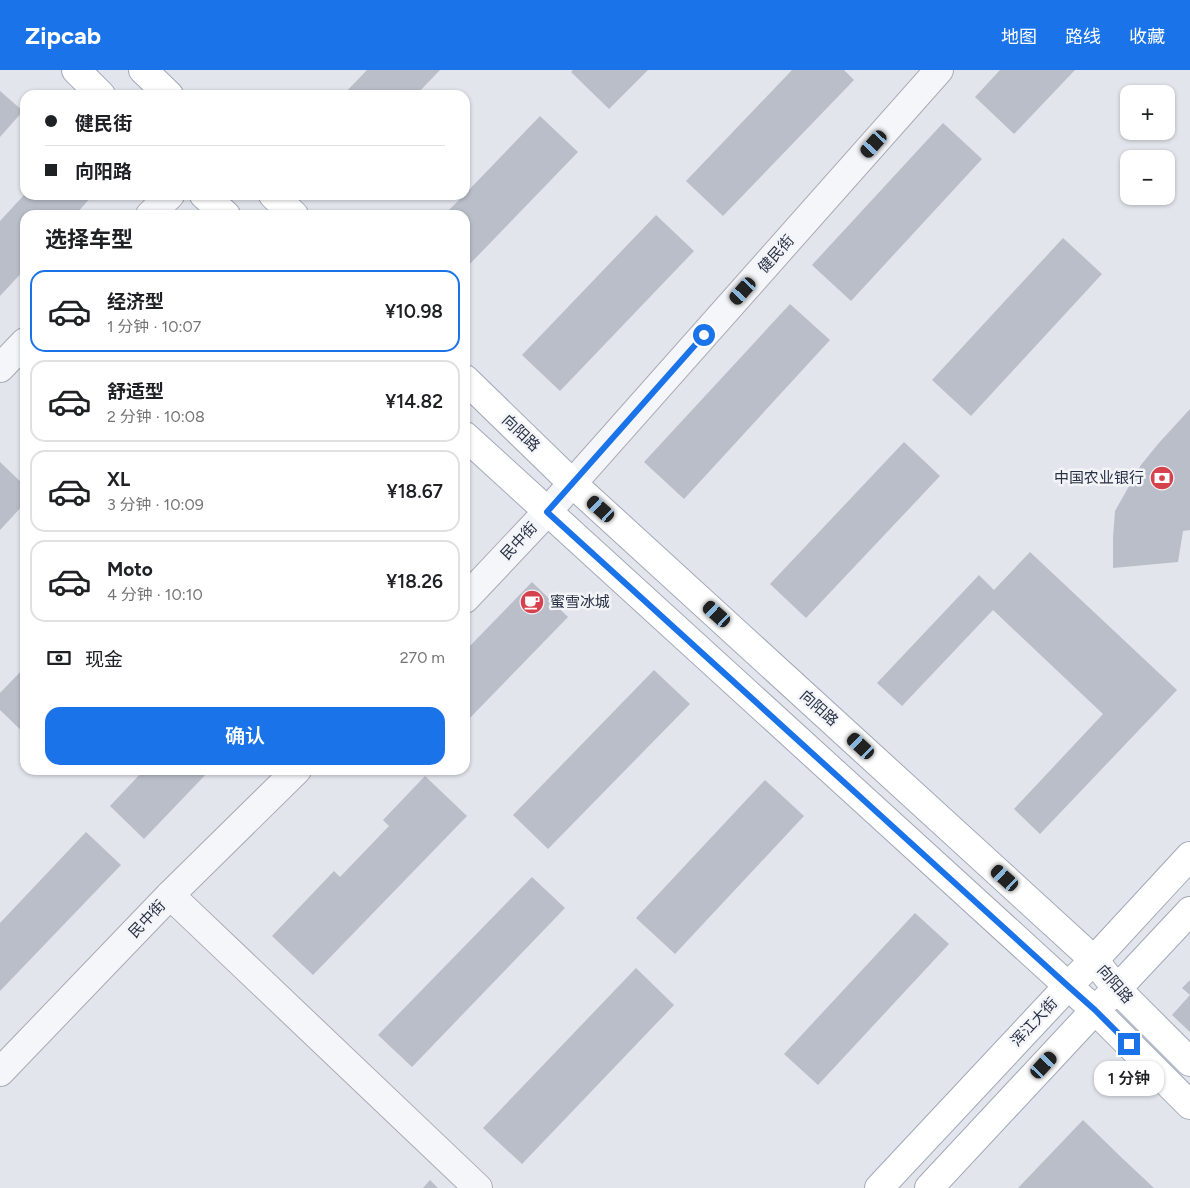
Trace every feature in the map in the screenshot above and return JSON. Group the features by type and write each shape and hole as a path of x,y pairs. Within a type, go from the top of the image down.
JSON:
{"main road":[{"path":"76,70 96,90"},
{"path":"143,70 164,90"},
{"path":"210,200 220,210"},
{"path":"278,200 289,210"},
{"name":"向阳路","path":"470,384 572,482 1094,960 1117,989 1190,1062"},
{"name":"向阳路","path":"470,441 1095,1010 1190,1105"},
{"name":"浑江大街","path":"879,1188 1190,856"},
{"path":"929,1188 1190,911"}],"street":[{"name":"健民街","path":"572,482 940,70"},
{"path":"155,210 165,200"},
{"path":"0,368 20,347"},
{"name":"民中街","path":"470,594 547,512 572,482"},
{"name":"民中街","path":"1,1068 170,895 292,775"},
{"path":"170,895 478,1188"}],"building":[{"path":"367,70 440,70 421,90 348,90"},
{"path":"573,70 648,70 609,109 571,72"},
{"path":"792,70 844,70 854,80 723,216 686,181"},
{"path":"1000,70 1075,70 1014,134 975,97"},
{"path":"0,91 20,108 20,114 0,137"},
{"path":"540,116 578,152 470,264 470,210 449,210 459,200 470,200 470,189"},
{"path":"943,123 982,159 851,301 812,265"},
{"path":"20,199 88,200 80,210 20,210 20,274 0,296 0,221"},
{"path":"656,215 694,251 560,391 522,355"},
{"path":"1063,238 1102,274 971,416 932,380"},
{"path":"790,304 830,340 684,499 644,462"},
{"name":"中国农业银行","path":"1190,409 1190,530 1183,531 1178,562 1113,568 1115,511 1141,465"},
{"path":"904,442 940,476 806,618 770,584"},
{"path":"0,462 20,481 20,508 0,530"},
{"path":"1030,552 1177,690 1040,834 1014,809 1103,714 993,610 902,706 877,683 979,575 994,590"},
{"path":"532,582 568,617 470,718 470,646"},
{"path":"654,670 690,704 548,849 513,815"},
{"path":"20,672 20,729 0,710 0,693"},
{"path":"139,775 205,775 144,839 110,806"},
{"path":"425,776 467,816 313,975 272,936 334,871 340,877 389,826 383,820"},
{"path":"765,780 804,816 675,954 636,918"},
{"path":"86,832 121,865 0,991 0,923"},
{"path":"532,877 565,908 412,1067 378,1035"},
{"path":"915,913 949,944 818,1085 784,1054"},
{"path":"636,968 674,1005 522,1164 483,1128"},
{"path":"1190,980 1190,995 1182,988"},
{"path":"1190,995 1190,1032 1172,1015"},
{"path":"1083,1120 1122,1158 1154,1188 1018,1188"},
{"path":"430,1180 438,1188 423,1188"}],"place":[{"name":"中国农业银行","path":"1162,478"},
{"name":"蜜雪冰城","path":"532,602"}],"route":[{"path":"704,335 547,512 1095,1010 1129,1044"}]}
